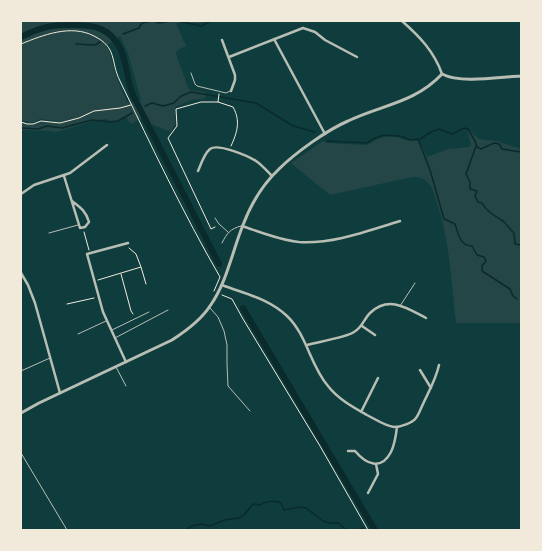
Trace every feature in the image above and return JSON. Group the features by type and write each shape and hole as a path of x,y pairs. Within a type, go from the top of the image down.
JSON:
{"street":[{"path":"402,21 418,35 434,54 442,74 449,78 479,79 521,76"},
{"path":"229,56 303,28 315,32 325,40 357,57"},
{"path":"274,39 325,134"},
{"path":"222,40 235,74 235,80 231,91"},
{"path":"21,413 38,403 172,340 187,329 210,307 222,285 242,226 249,211 272,176 288,160 325,134 349,120 415,96 442,74"},
{"path":"21,194 34,185 70,173 107,145"},
{"path":"198,171 206,154 210,149 216,147 229,150 255,161 272,176"},
{"path":"64,176 80,228 83,227 89,222 88,216 72,201"},
{"path":"242,226 297,242 320,242 341,238 400,221"},
{"path":"126,362 106,320 87,254 127,243"},
{"path":"21,273 28,285 35,303 60,393"},
{"path":"222,285 256,296 274,305 287,316 298,329 316,368 327,386 340,398 361,412 390,426 396,427 407,424 416,418 437,376 439,365"},
{"path":"307,346 352,334 362,326 369,314 380,305 393,304 426,318"},
{"path":"362,326 375,334"},
{"path":"420,370 431,388"},
{"path":"361,412 378,378"},
{"path":"348,451 355,451 369,464 376,464 384,460 391,453 395,442 396,427"},
{"path":"368,493 378,474 376,464"}],"lane":[{"path":"192,73 197,86 226,93 231,91"},
{"path":"215,218 228,232"},
{"path":"49,233 79,225"},
{"path":"222,243 228,232 233,228 242,226"},
{"path":"400,306 415,283"},
{"path":"210,307 218,318 224,331 227,345 228,386 250,411"},
{"path":"114,338 168,310"},
{"path":"111,330 149,312"},
{"path":"78,334 106,320"},
{"path":"21,371 50,358"},
{"path":"116,367 126,386"},
{"path":"21,454 67,530"}],"path":[{"path":"21,44 44,35 65,31 82,32 94,35 112,50 119,79 193,230 220,277 213,290 232,299 320,446 368,530"},
{"path":"218,102 219,95"},
{"path":"219,224 211,230 168,138 177,126 176,109 201,102 218,102 234,107 237,113 237,132 229,150"},
{"path":"21,122 27,124 33,124 41,121 60,123 94,112 132,105"},
{"path":"83,227 90,253"},
{"path":"127,243 136,254 146,284"},
{"path":"94,281 141,267"},
{"path":"121,273 131,311 136,318"},
{"path":"67,304 99,297"}],"shaded area":[{"path":"208,21 199,23 176,23 186,46 179,50 176,54 189,90 205,92 206,98 191,100 175,107 175,124 171,132 151,124 145,115 131,124 125,116 118,120 111,121 105,119 93,121 57,132 21,130 21,122 31,123 58,121 40,119 34,122 28,122 21,120 21,22","holes":["120,36 128,53 141,100 128,103 117,79 109,50 106,46"]},
{"path":"467,128 479,139 496,141 521,149 521,323 456,323 447,245 441,215 434,192 430,185 424,180 412,177 330,195 291,163 323,141 327,143 365,145 385,137 410,141 419,140 427,157 448,149 469,147 471,145"}],"waterway":[{"path":"123,34 139,28 142,23 152,21"},
{"path":"153,21 160,23 169,21"},
{"path":"178,21 201,26 211,21"},
{"path":"21,37 34,31 56,25 80,25 94,27 101,29 112,36 117,42 123,55 129,84 133,95 219,264"},
{"path":"76,44 95,45 100,42"},
{"path":"145,106 152,103 163,106 174,103 181,96 191,92 256,103 293,126 315,132"},
{"path":"21,128 38,129 47,126 62,128 92,120 111,122 118,121 132,113"},
{"path":"327,141 367,143 384,135 400,136 411,140 420,139 439,129 452,134 464,128 468,129 477,147 481,149 494,143 499,144 502,149 521,152"},
{"path":"418,139 430,170 444,219 455,224 462,241 465,244 472,246 477,255 484,257 486,261 482,266 482,271 510,289 513,296 517,299"},
{"path":"476,146 466,174 470,182 470,189 477,191 475,196 478,202 482,203 494,216 504,222 514,233 515,244 521,245"},
{"path":"243,308 375,530"},
{"path":"185,530 192,526 201,524 210,526 224,520 239,518 244,515 253,504 260,505 273,501 281,503 284,510 299,507 306,508 323,521 339,523 346,530"},
{"path":"359,530 363,528"}]}
